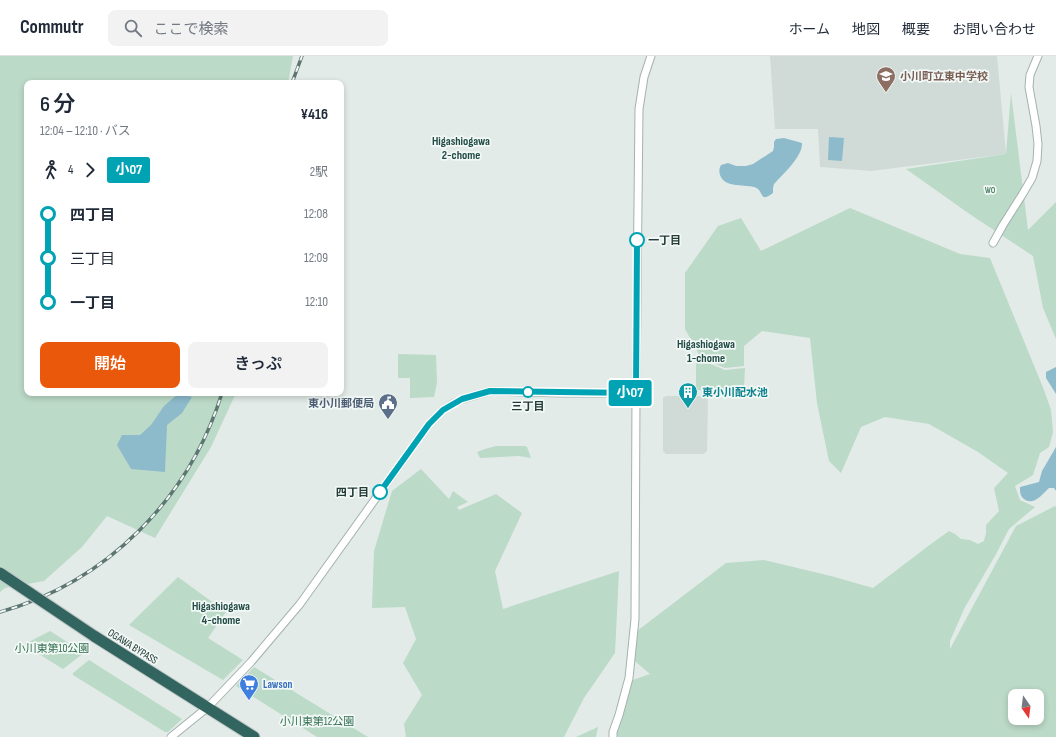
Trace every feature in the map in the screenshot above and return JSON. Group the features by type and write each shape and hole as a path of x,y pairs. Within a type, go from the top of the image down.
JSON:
{"highway":[{"name":"OGAWA BYPASS","path":"0,573 94,636 254,737"}],"street":[{"path":"613,737 613,732 629,678 635,619 639,109 644,77 651,56"},
{"path":"993,243 1032,178 1037,161 1038,144 1029,87 1030,75 1038,56"},
{"path":"172,737 208,707 250,662 300,604 425,430 443,410 462,399 490,391 636,393"}],"shaded area":[{"name":"小川町立東中学校","path":"770,56 997,56 1006,154 871,171 820,167 818,129 775,129"},
{"path":"666,396 706,396 708,398 707,451 703,454 666,454 663,451 663,398"}],"green space":[{"path":"0,56 293,56 289,80 24,80 24,396 235,396 211,447 155,538 107,516 82,547 44,581 5,588 0,592"},
{"name":"wo","path":"1011,93 1028,230 1056,202 1056,339 1043,308 1033,256 971,215 906,169 1006,154"},
{"path":"850,208 960,254 990,258 1044,390 1051,410 1053,432 1049,447 1040,453 1033,475 1015,486 1020,500 1035,507 1009,529 965,607 950,641 950,649 1016,526 1055,506 1056,737 614,737 630,681 650,674 630,657 637,631 726,563 764,560 873,588 949,531 961,539 970,540 978,544 984,541 986,525 999,511 994,488 1008,473 978,452 929,424 885,417 861,427 841,473 829,461 817,403 810,338 762,331 744,346 744,366 725,368 701,358 685,329 685,273 718,226 741,218 761,251"},
{"path":"399,354 436,355 437,383 434,397 410,398 410,378 398,377"},
{"path":"696,358 725,370 745,368 744,388 741,390 697,390"},
{"path":"496,446 525,446 527,447 531,458 519,456 480,458 477,452"},
{"path":"421,469 449,499 453,491 468,502 457,507 459,510 496,494 522,513 495,571 503,609 619,571 615,653 584,698 564,737 406,737 404,724 422,695 403,663 416,639 405,607 372,608 374,551 392,491"},
{"path":"178,577 226,612 208,638 243,660 223,680 129,625"},
{"name":"小川東第10公園","path":"50,631 84,653 63,669 26,646 25,644"},
{"path":"89,660 182,719 168,732 165,732 73,675 73,673"},
{"name":"小川東第12公園","path":"254,667 368,737 317,737 236,686"},
{"path":"598,727 596,737 576,737"}],"water":[{"path":"829,137 844,138 842,161 828,160"},
{"path":"784,138 802,143 801,148 792,165 774,184 773,193 763,197 760,191 754,187 730,184 722,179 719,172 721,165 728,163 736,166 746,166 753,164 773,151 774,142 776,139"},
{"path":"1056,367 1056,394 1046,378 1046,372"},
{"path":"176,396 192,397 182,413 167,425 165,472 131,469 117,445 122,435 140,435 151,425 164,406"},
{"path":"1056,447 1056,491 1054,488 1049,488 1037,499 1027,501 1021,495 1020,487 1039,482 1042,471"}],"railway":[{"path":"293,80 302,56"},
{"path":"0,612 39,598 75,580 109,557 139,531 165,501 188,468 207,432 221,396"}],"bus line":[{"name":"小07","path":"380,492 429,424 443,410 462,399 490,391 636,393 637,240"}],"place":[{"name":"小川町立東中学校","path":"886,93"},
{"name":"一丁目","path":"637,240"},
{"name":"三丁目","path":"528,392"},
{"name":"東小川配水池","path":"688,409"},
{"name":"東小川郵便局","path":"388,420"},
{"name":"四丁目","path":"380,492"},
{"name":"Lawson","path":"249,701"}],"district":[{"name":"Higashiogawa 2-chome","path":"461,148"},
{"name":"Higashiogawa 1-chome","path":"706,351"},
{"name":"Higashiogawa 4-chome","path":"221,613"}]}
